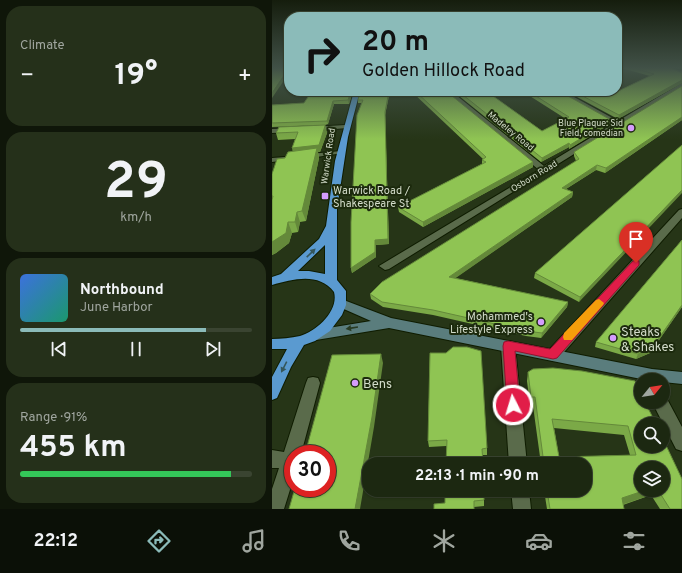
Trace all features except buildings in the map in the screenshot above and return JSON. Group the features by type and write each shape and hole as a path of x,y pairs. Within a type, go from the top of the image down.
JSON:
{"highway":[{"name":"Warwick Road","path":"331,281 332,226 341,152 345,127 354,96"},
{"name":"Warwick Road","path":"286,276 323,241 332,226"},
{"path":"272,281 286,276 305,275 331,281 340,292 341,303 331,323 316,335 299,342 272,344"},
{"path":"272,393 285,364 299,342"}],"main road":[{"path":"341,303 389,323 553,355 634,374"},
{"path":"316,335 389,323"},
{"path":"670,378 682,378"}],"street":[{"name":"Osborn Road","path":"385,266 424,237 544,170 671,92"},
{"name":"Madeley Road","path":"453,96 544,170"},
{"path":"569,96 618,124"},
{"path":"272,131 345,127"},
{"path":"553,355 682,212"},
{"path":"508,346 517,457"},
{"path":"295,445 313,383"},
{"path":"664,409 682,444"},
{"path":"272,459 284,460"},
{"path":"276,509 284,482"},
{"path":"521,497 522,509"}],"lane":[{"path":"300,157 341,152"},
{"path":"272,160 293,158"}],"slow traffic":[{"path":"568,337 599,303"}],"place":[{"name":"Blue Plaque: Sid Field, comedian","path":"631,128"},
{"name":"Warwick Road / Shakespeare St","path":"325,196"},
{"name":"Mohammed's Lifestyle Express","path":"541,322"},
{"name":"Steaks & Shakes","path":"613,338"},
{"name":"Bens","path":"355,383"}],"route":[{"path":"513,405 508,346 553,355 636,263"}]}
